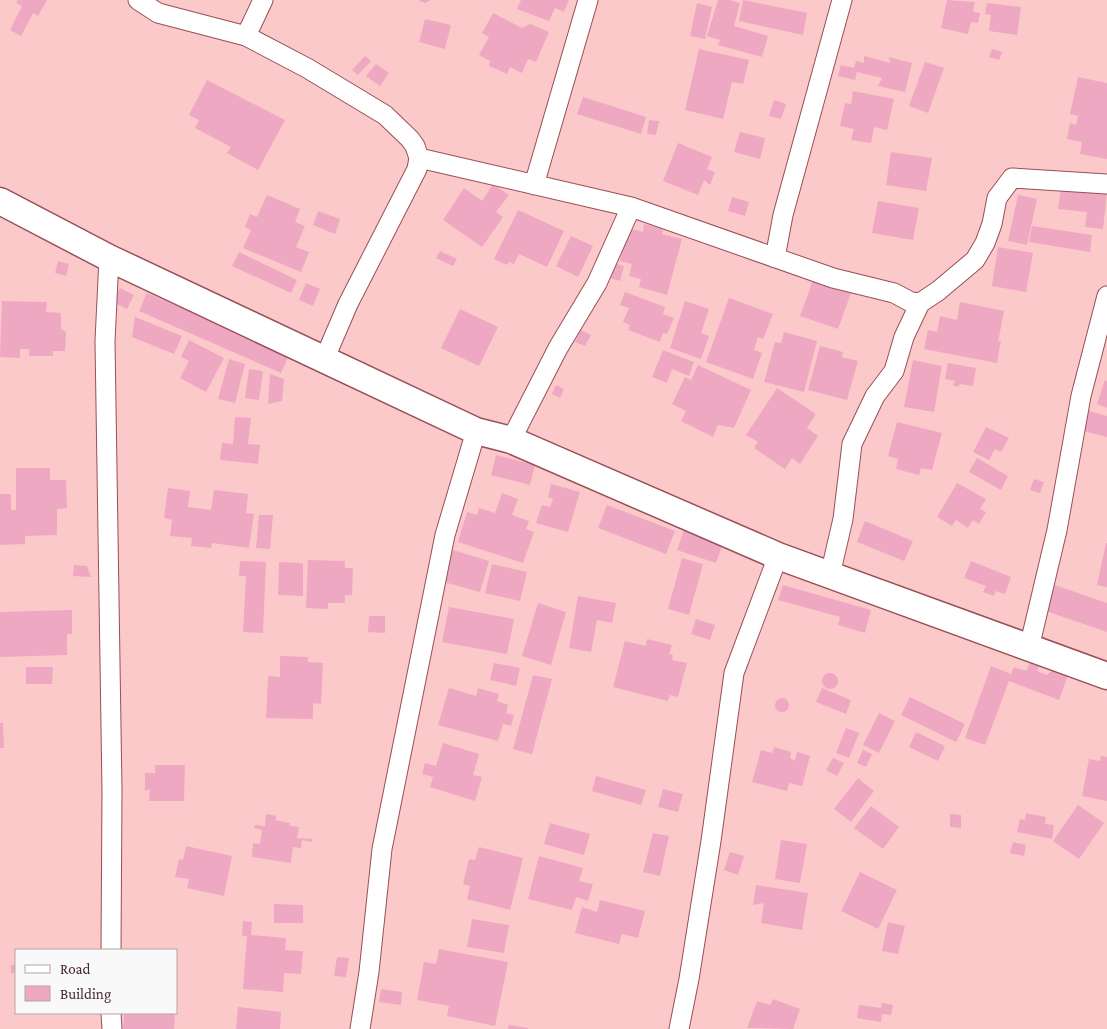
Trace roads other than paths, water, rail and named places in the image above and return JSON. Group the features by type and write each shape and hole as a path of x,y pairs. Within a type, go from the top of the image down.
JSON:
{"street":[{"path":"138,0 158,13 246,36 307,68 385,115 415,146 419,158 417,169 348,304 324,360"},
{"path":"246,36 263,0"},
{"path":"534,185 588,0"},
{"path":"774,258 783,215 842,0"},
{"path":"419,158 631,207 833,278 894,293 911,302 920,303"},
{"path":"830,575 843,519 852,444 875,396 894,371 904,337 920,303 976,260 985,244 992,224 997,198 1012,178 1107,184"},
{"path":"0,201 109,258 476,431 511,440 778,556 1107,676"},
{"path":"511,440 558,348 596,283 631,207"},
{"path":"109,258 105,341 112,791 111,949"},
{"path":"1029,648 1057,530 1081,396 1107,296"},
{"path":"360,1029 369,972 382,849 446,535 476,431"},
{"path":"679,1029 708,859 734,674 778,556"},
{"path":"111,1014 112,1029"}]}
